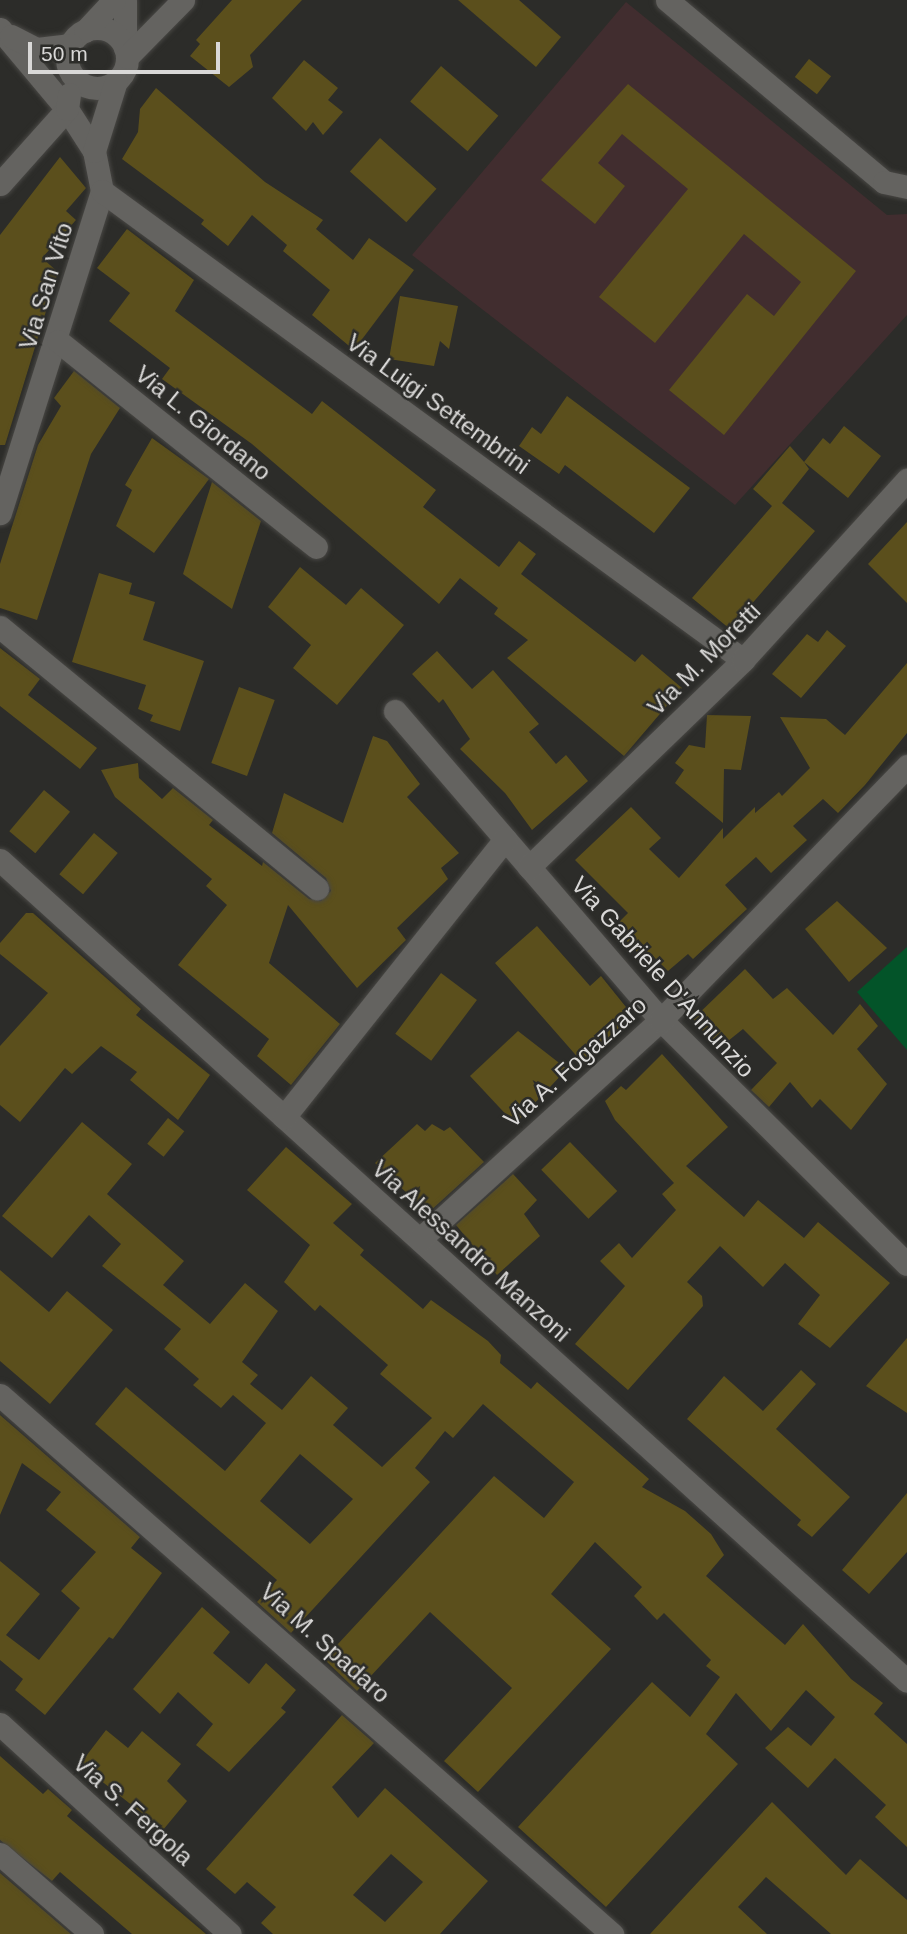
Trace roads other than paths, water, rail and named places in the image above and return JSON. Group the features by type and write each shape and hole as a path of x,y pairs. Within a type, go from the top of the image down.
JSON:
{"street":[{"path":"0,184 67,109 76,62 114,0"},
{"path":"125,0 126,52"},
{"path":"126,52 183,0"},
{"path":"667,0 884,182 907,187"},
{"path":"42,78 76,62 105,29 126,52"},
{"name":"Via San Vito","path":"1,30 37,49 76,62 116,81"},
{"name":"Via San Vito","path":"0,513 58,341 102,191 94,151 67,109 1,30"},
{"name":"Via San Vito","path":"94,151 126,52"},
{"name":"Via Luigi Settembrini","path":"102,191 743,660"},
{"name":"Via L. Giordano","path":"58,341 316,547"},
{"name":"Via M. Moretti","path":"529,867 743,660 907,480"},
{"path":"0,627 317,888"},
{"name":"Via Gabriele D'Annunzio","path":"395,711 661,1020 907,1264"},
{"name":"Via A. Fogazzaro","path":"420,1239 661,1020 907,766"},
{"path":"284,1117 505,839"},
{"name":"Via Alessandro Manzoni","path":"0,860 907,1681"},
{"name":"Via M. Spadaro","path":"0,1395 612,1934"},
{"name":"Via S. Fergola","path":"0,1724 230,1934"},
{"path":"0,1854 92,1934"}]}
